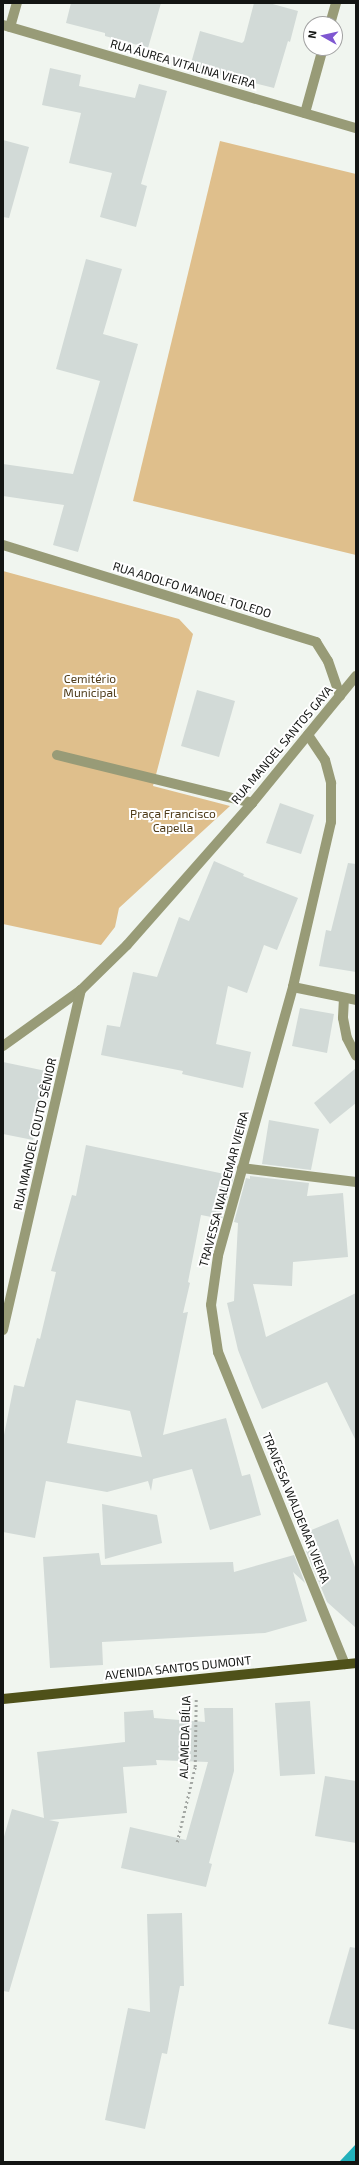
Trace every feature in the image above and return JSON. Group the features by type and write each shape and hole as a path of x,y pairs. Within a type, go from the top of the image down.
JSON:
{"main road":[{"name":"AVENIDA SANTOS DUMONT","path":"3,1699 356,1663"}],"street":[{"path":"7,26 17,3"},
{"path":"332,16 336,3"},
{"name":"RUA ÁUREA VITALINA VIEIRA","path":"7,26 356,128"},
{"path":"305,113 321,56"},
{"name":"RUA ADOLFO MANOEL TOLEDO","path":"3,545 316,642 328,660 340,696"},
{"name":"RUA MANOEL SANTOS GAYA","path":"3,1046 81,990 127,945 252,803 356,676"},
{"name":"TRAVESSA WALDEMAR VIEIRA","path":"308,735 325,760 331,783 332,822 294,987 218,1256 212,1305 218,1352 345,1664"},
{"path":"57,755 252,803"},
{"path":"294,987 356,1000"},
{"name":"RUA MANOEL COUTO SÊNIOR","path":"3,1330 81,990"},
{"path":"344,998 343,1018 346,1038 356,1056"},
{"path":"242,1168 356,1182"}],"path":[{"name":"ALAMEDA BÍLIA","path":"177,1842 195,1767 196,1679"}],"green space":[{"path":"220,141 356,174 356,555 133,501"},
{"name":"Cemitério Municipal","path":"3,571 179,619 193,634 153,786 230,806 119,908 115,927 101,945 3,924"}],"water":[{"path":"356,2144 356,2162 339,2162 341,2160"}],"building":[{"path":"71,3 161,3 148,48 105,36 105,33 66,23"},
{"path":"254,3 269,3 298,11 290,42 288,41 274,88 190,67 200,31 242,43 244,41"},
{"path":"50,68 81,75 79,86 135,98 139,84 167,91 141,184 147,186 136,227 100,217 112,173 69,163 81,113 42,105"},
{"path":"3,140 29,147 9,218 3,217"},
{"path":"86,259 122,269 103,334 138,344 78,552 53,545 64,505 3,496 3,464 73,474 100,381 56,369"},
{"path":"197,690 235,701 219,757 181,746"},
{"path":"280,803 314,815 301,854 266,843"},
{"path":"214,861 244,874 243,876 298,898 277,950 264,945 247,993 228,986 216,1044 251,1052 243,1088 182,1074 183,1071 101,1055 107,1025 120,1027 133,972 157,977 179,917 189,921"},
{"path":"348,863 356,864 356,972 319,966 326,930 331,931"},
{"path":"300,1008 334,1014 327,1053 292,1046"},
{"path":"3,1062 46,1071 33,1140 3,1134"},
{"path":"356,1068 356,1103 330,1124 314,1103"},
{"path":"269,1120 319,1129 311,1170 262,1164"},
{"path":"86,1145 234,1176 222,1219 201,1215 188,1282 190,1283 183,1313 188,1312 163,1435 226,1418 242,1476 250,1474 261,1515 210,1530 192,1469 153,1479 151,1491 148,1481 107,1492 46,1481 35,1538 3,1532 3,1440 14,1385 24,1387 37,1338 40,1339 56,1272 51,1271 72,1195 76,1196","holes":["76,1400 130,1411 142,1457 67,1443"]},
{"path":"250,1176 309,1183 307,1196 343,1193 348,1257 293,1262 292,1286 253,1284 266,1337 356,1293 356,1441 327,1382 262,1409 253,1388 238,1350 227,1303 234,1301 238,1223 234,1222 246,1178 250,1179"},
{"path":"102,1504 157,1515 162,1543 105,1559"},
{"path":"338,1519 356,1570 356,1628 327,1602 306,1551 315,1549 309,1531"},
{"path":"99,1553 101,1565 233,1562 234,1572 294,1555 305,1583 293,1572 307,1621 265,1633 102,1642 103,1665 50,1668 43,1557"},
{"path":"310,1701 315,1774 280,1776 275,1703"},
{"path":"204,1708 233,1708 234,1771 209,1863 212,1864 206,1887 121,1868 130,1827 186,1840 208,1762 156,1760 157,1765 123,1767 127,1813 49,1820 59,1822 9,1992 3,1991 3,1840 12,1809 44,1818 37,1752 125,1742 124,1712 153,1710 154,1718 205,1722"},
{"path":"325,1776 356,1781 356,1843 315,1836"},
{"path":"182,1913 184,1986 180,1986 167,2054 162,2053 145,2129 105,2120 128,2008 150,2012 147,1914"},
{"path":"350,1947 356,1948 356,2030 328,2024"}],"park label":[{"name":"Praça Francisco Capella","path":"173,821"}]}
